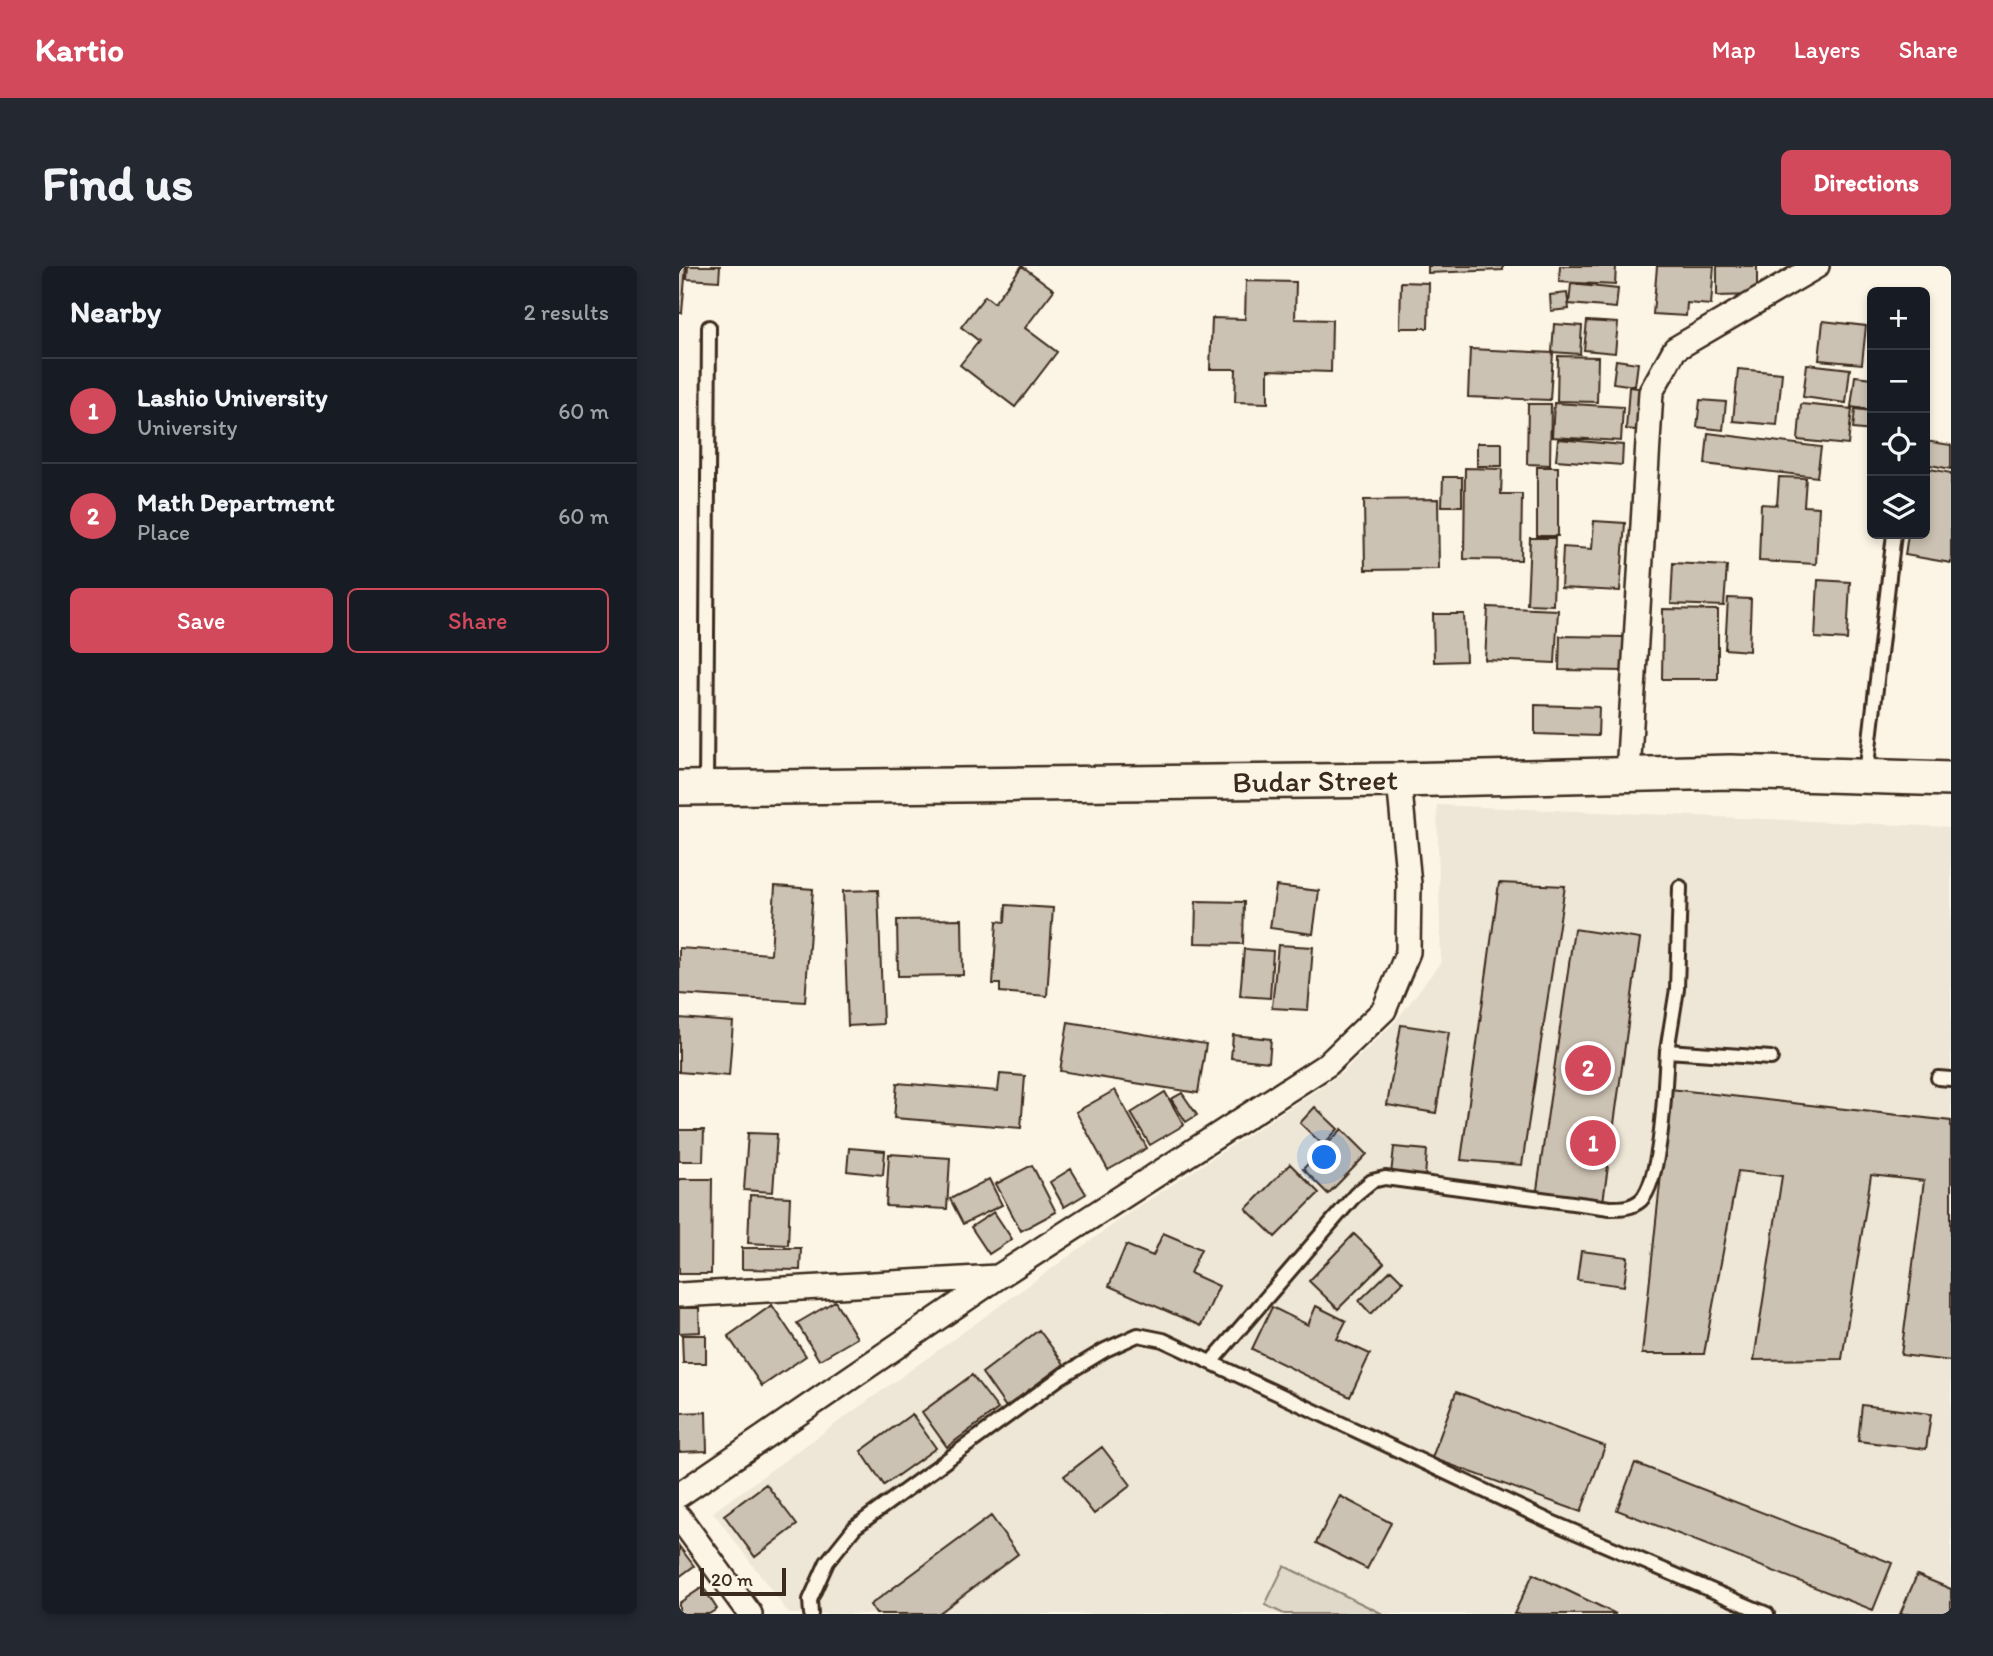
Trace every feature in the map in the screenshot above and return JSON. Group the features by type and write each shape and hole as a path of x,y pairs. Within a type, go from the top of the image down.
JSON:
{"main road":[{"name":"Budar Street","path":"693,788 1399,780 1730,772 1951,779"}],"street":[{"path":"1628,774 1651,392 1675,349 1817,266"},
{"path":"679,1495 999,1277 1328,1064 1384,1010 1408,952 1409,884 1399,780"},
{"path":"679,1294 999,1277"},
{"path":"679,1517 750,1614"}],"lane":[{"path":"693,788 709,327"},
{"path":"1865,778 1892,539"},
{"path":"1211,1362 1356,1194 1372,1181 1385,1178 1610,1208 1627,1208 1641,1200 1654,1170 1667,1051 1677,989 1680,887"},
{"path":"1667,1051 1771,1058"},
{"path":"811,1614 810,1601 827,1562 855,1527 1062,1376 1105,1350 1138,1335 1163,1340 1549,1521 1767,1614"}],"shaded area":[{"path":"1437,805 1951,827 1951,1614 789,1614 713,1512 1129,1213 1341,1074 1395,1022 1441,962"},
{"path":"1284,1566 1383,1614 1284,1614 1265,1605"}],"building":[{"path":"679,266 686,266 682,313 679,313"},
{"path":"688,266 720,266 719,281 687,279"},
{"path":"1022,266 1054,290 1025,328 1057,352 1015,407 960,365 979,341 961,327 985,296 994,303"},
{"path":"1428,266 1503,266 1503,270 1428,273"},
{"path":"1560,266 1616,266 1615,285 1559,282"},
{"path":"1657,266 1714,266 1711,305 1687,303 1686,316 1653,314"},
{"path":"1717,266 1757,266 1757,295 1717,296"},
{"path":"1246,281 1296,282 1295,319 1332,320 1331,372 1268,370 1268,403 1235,402 1236,369 1210,369 1212,318 1245,319"},
{"path":"1401,282 1429,283 1428,328 1400,328"},
{"path":"1571,284 1618,289 1616,308 1569,304"},
{"path":"1567,293 1569,309 1551,311 1550,295"},
{"path":"1587,321 1618,323 1615,353 1584,350"},
{"path":"1823,321 1866,326 1862,364 1819,360"},
{"path":"1554,324 1582,326 1580,354 1552,352"},
{"path":"1470,349 1553,353 1550,400 1468,397"},
{"path":"1558,356 1598,357 1597,402 1557,401"},
{"path":"1616,360 1638,363 1635,386 1613,383"},
{"path":"1807,364 1850,369 1846,403 1803,397"},
{"path":"1738,369 1782,373 1777,425 1733,421"},
{"path":"1855,376 1867,377 1867,409 1851,407"},
{"path":"1629,387 1648,389 1645,431 1626,429"},
{"path":"1700,400 1726,402 1723,430 1697,427"},
{"path":"1554,403 1623,407 1621,441 1552,437"},
{"path":"1528,404 1551,404 1550,465 1527,464"},
{"path":"1801,404 1852,409 1848,445 1798,440"},
{"path":"1855,409 1867,410 1867,430 1853,429"},
{"path":"1708,433 1821,447 1817,477 1705,464"},
{"path":"1558,439 1623,445 1622,465 1556,460"},
{"path":"1930,442 1951,445 1951,469 1930,465"},
{"path":"1477,443 1502,443 1502,466 1477,466"},
{"path":"1537,467 1558,467 1558,536 1537,536"},
{"path":"1465,468 1502,469 1501,494 1522,494 1521,560 1464,559"},
{"path":"1930,469 1951,473 1951,563 1905,555 1907,539 1930,539"},
{"path":"1443,477 1462,477 1462,506 1442,506"},
{"path":"1779,477 1806,478 1804,506 1819,507 1816,564 1759,561 1761,504 1777,505"},
{"path":"1438,499 1439,569 1365,570 1364,500"},
{"path":"1594,521 1625,523 1620,591 1561,588 1563,547 1592,549"},
{"path":"1530,538 1555,538 1553,605 1527,604"},
{"path":"1673,563 1727,566 1724,606 1671,604"},
{"path":"1818,580 1850,582 1847,640 1815,638"},
{"path":"1728,598 1751,599 1749,651 1725,649"},
{"path":"1488,607 1558,610 1555,663 1485,660"},
{"path":"1663,609 1718,610 1718,679 1662,679"},
{"path":"1433,614 1464,614 1466,661 1434,662"},
{"path":"1560,636 1625,637 1625,671 1559,670"},
{"path":"1535,705 1599,707 1598,736 1535,734"},
{"path":"1499,883 1565,886 1522,1165 1461,1160"},
{"path":"775,886 813,889 805,1002 679,994 679,948 771,954"},
{"path":"1276,886 1319,891 1313,934 1270,928"},
{"path":"878,890 883,1024 848,1026 843,891"},
{"path":"1196,901 1244,902 1243,944 1195,943"},
{"path":"1006,905 1053,908 1047,996 1000,992 1000,984 993,984 997,921 1005,922"},
{"path":"962,919 963,975 898,976 897,920"},
{"path":"1574,929 1640,939 1603,1202 1536,1197"},
{"path":"1278,945 1313,947 1308,1010 1272,1008"},
{"path":"1244,949 1273,951 1270,998 1240,996"},
{"path":"679,1018 733,1022 729,1076 679,1072"},
{"path":"1068,1022 1206,1044 1198,1093 1060,1071"},
{"path":"1401,1025 1449,1032 1436,1113 1387,1105"},
{"path":"1233,1035 1271,1039 1269,1062 1231,1058"},
{"path":"1000,1074 1025,1076 1021,1128 894,1118 897,1083 998,1091"},
{"path":"1670,1089 1951,1121 1951,1361 1901,1355 1924,1181 1871,1175 1842,1359 1754,1360 1782,1176 1738,1171 1704,1354 1642,1354"},
{"path":"1115,1090 1147,1148 1108,1170 1076,1112"},
{"path":"1165,1092 1184,1125 1150,1145 1131,1113"},
{"path":"1182,1093 1197,1115 1186,1122 1171,1099"},
{"path":"1315,1107 1338,1129 1323,1145 1300,1123"},
{"path":"1342,1129 1367,1154 1328,1194 1303,1169"},
{"path":"679,1130 704,1130 703,1161 679,1161"},
{"path":"748,1133 777,1134 773,1192 744,1190"},
{"path":"1394,1147 1427,1150 1425,1178 1391,1175"},
{"path":"849,1148 885,1151 883,1175 847,1171"},
{"path":"889,1154 950,1158 947,1209 886,1206"},
{"path":"1290,1164 1319,1193 1275,1237 1246,1209"},
{"path":"1032,1165 1056,1212 1021,1231 996,1184"},
{"path":"1071,1169 1086,1194 1064,1207 1050,1182"},
{"path":"679,1179 712,1179 711,1274 679,1274"},
{"path":"989,1179 1002,1205 963,1224 950,1199"},
{"path":"750,1195 790,1197 788,1245 748,1243"},
{"path":"994,1212 1012,1239 989,1254 971,1227"},
{"path":"1163,1233 1201,1249 1190,1273 1219,1286 1201,1326 1109,1286 1126,1245 1153,1256"},
{"path":"1354,1234 1384,1263 1338,1309 1309,1281"},
{"path":"742,1248 801,1248 800,1270 742,1269"},
{"path":"1581,1251 1628,1257 1624,1286 1577,1280"},
{"path":"1391,1270 1403,1282 1371,1314 1359,1301"},
{"path":"835,1301 857,1338 819,1360 797,1323"},
{"path":"772,1305 806,1356 762,1386 728,1336"},
{"path":"1316,1306 1346,1321 1337,1339 1370,1354 1350,1397 1252,1349 1272,1307 1308,1325"},
{"path":"679,1308 699,1308 700,1332 679,1333"},
{"path":"1039,1330 1064,1364 1006,1407 982,1373"},
{"path":"682,1335 706,1335 706,1363 683,1363"},
{"path":"972,1375 998,1409 947,1447 922,1412"},
{"path":"1456,1392 1605,1446 1581,1512 1432,1458"},
{"path":"1862,1405 1931,1414 1926,1449 1858,1441"},
{"path":"706,1412 707,1451 679,1452 679,1413"},
{"path":"912,1414 936,1448 884,1485 861,1451"},
{"path":"1102,1447 1131,1485 1094,1514 1064,1476"},
{"path":"1635,1463 1892,1563 1873,1610 1617,1510"},
{"path":"766,1484 797,1525 755,1557 724,1515"},
{"path":"1340,1496 1391,1523 1367,1569 1316,1543"},
{"path":"991,1516 1018,1554 938,1614 876,1614 870,1605"},
{"path":"679,1546 694,1566 679,1577"},
{"path":"1533,1574 1616,1614 1514,1614"},
{"path":"1917,1575 1951,1589 1951,1614 1900,1614"},
{"path":"703,1587 717,1609 709,1614 679,1614 679,1603"}],"place":[{"name":"Math Department","path":"1588,1068"},
{"name":"Lashio University","path":"1593,1143"}]}
